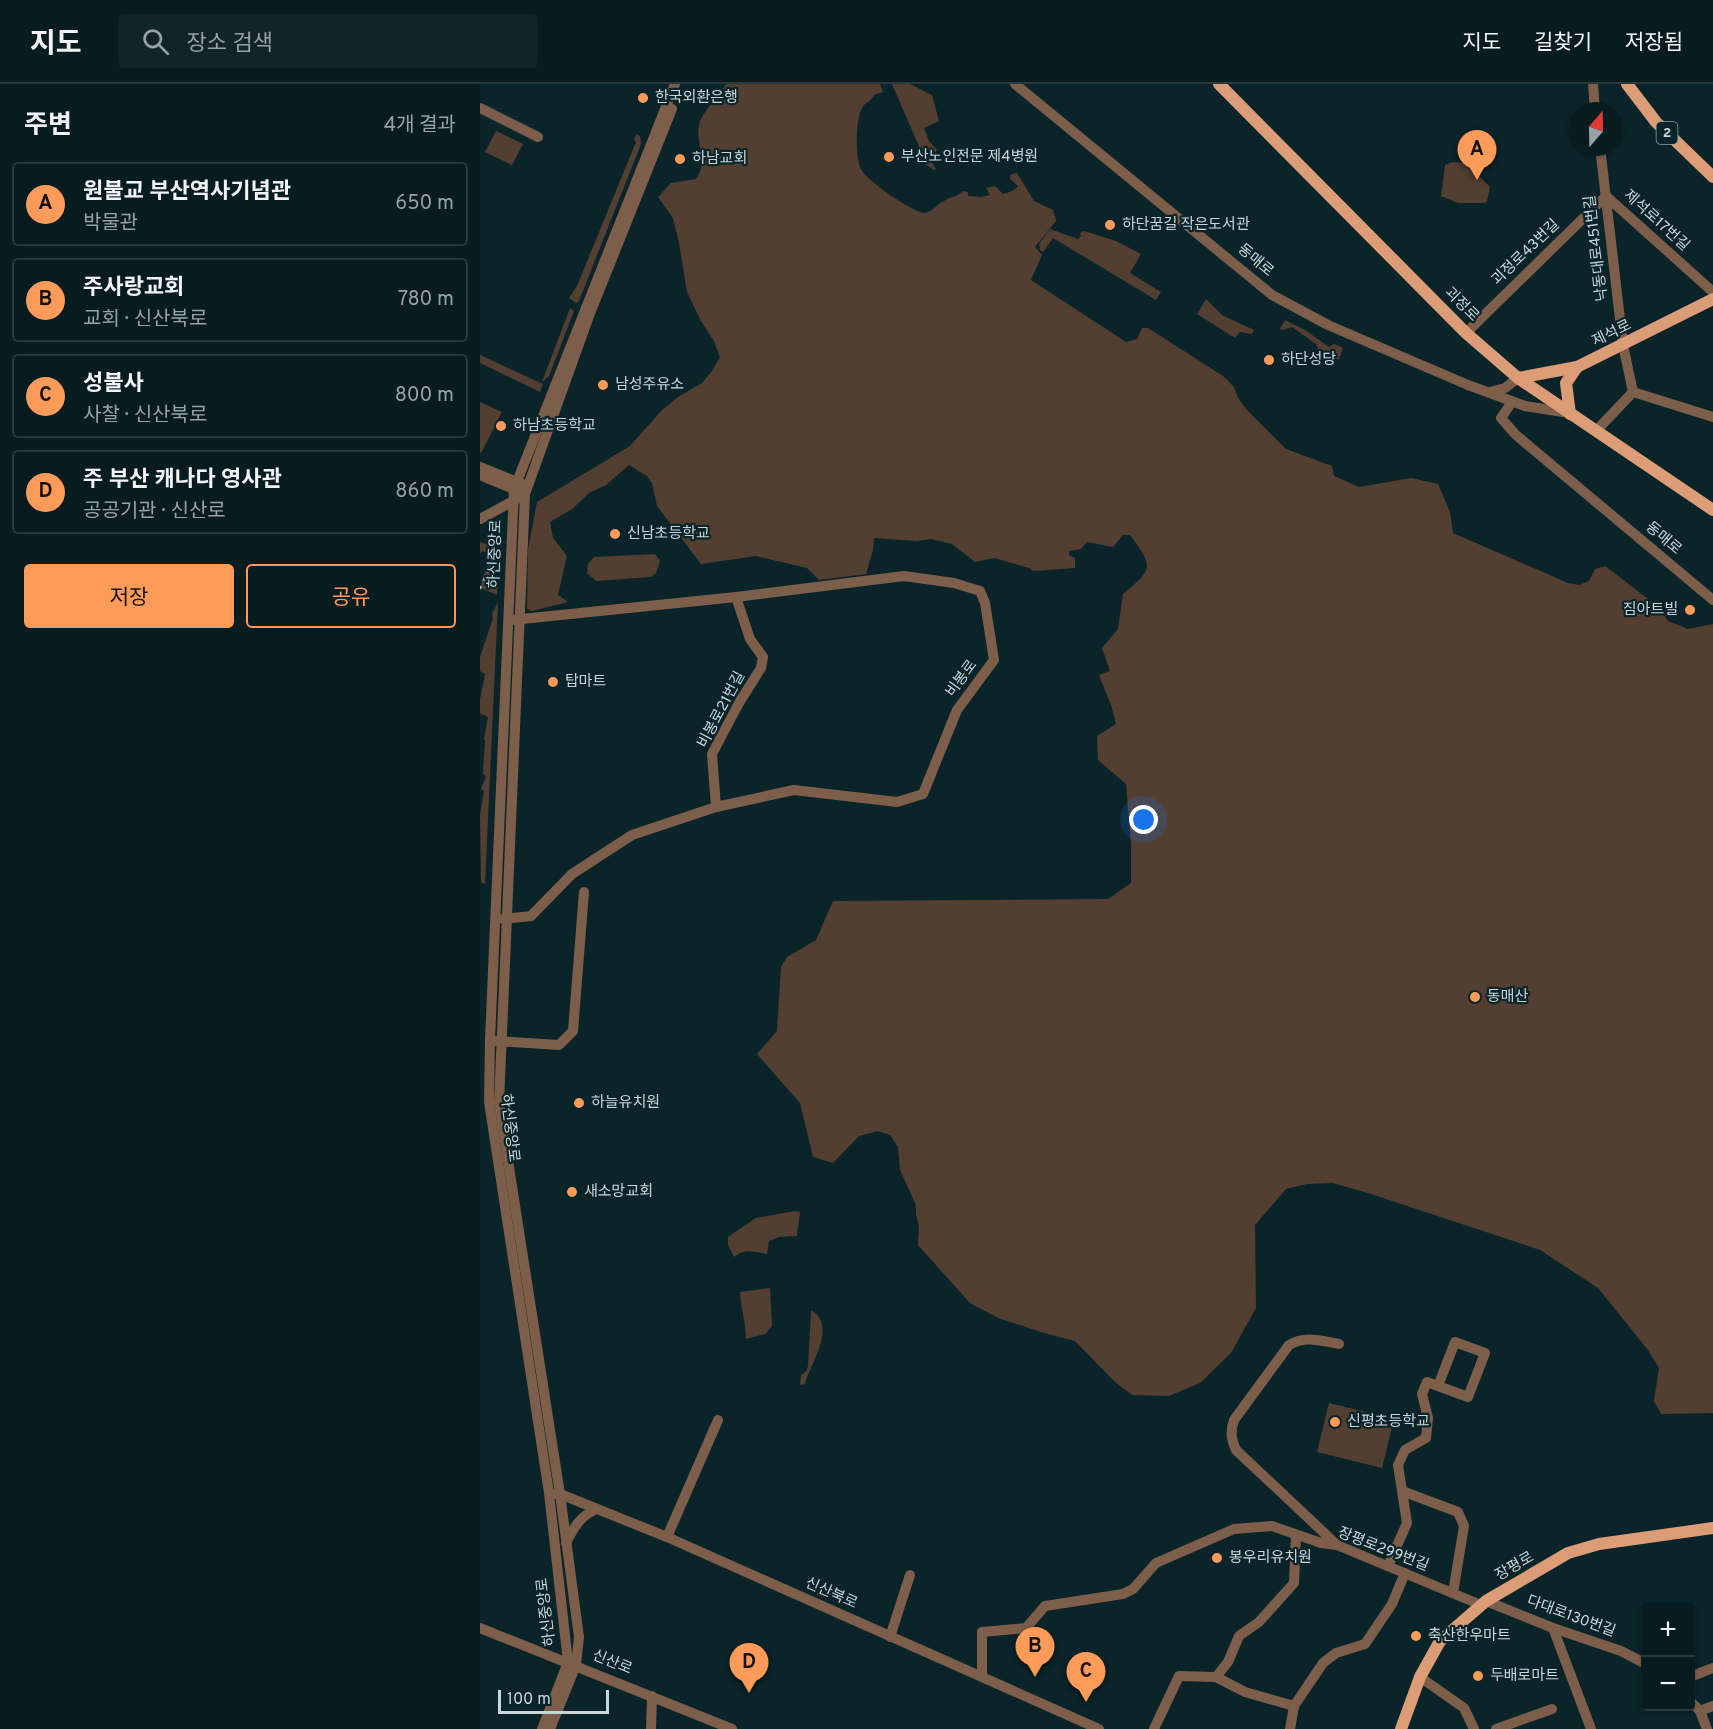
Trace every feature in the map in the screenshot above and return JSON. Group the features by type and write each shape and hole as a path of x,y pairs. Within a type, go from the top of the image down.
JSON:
{"main road":[{"name":"괴정로","path":"1219,84 1466,333 1518,378 1713,510"},
{"name":"2","path":"1627,84 1656,122 1713,177"},
{"name":"제석로","path":"1518,378 1577,367 1713,299"},
{"path":"1570,414 1566,383 1577,367"},
{"name":"장평로","path":"1401,1729 1420,1677 1440,1641 1484,1603 1568,1553 1599,1544 1713,1528"}],"street":[{"name":"하신중앙로","path":"663,123 675,84"},
{"name":"하신중앙로","path":"513,620 515,485 544,425 663,123 682,84"},
{"name":"동매로","path":"1015,84 1272,296 1379,348 1512,402 1570,414"},
{"path":"1593,84 1594,102"},
{"path":"480,108 538,137"},
{"name":"낙동대로451번길","path":"1601,156 1623,345 1634,392"},
{"name":"괴정로43번길","path":"1466,333 1606,196"},
{"name":"제석로17번길","path":"1606,196 1713,292"},
{"path":"1490,392 1505,388 1518,378"},
{"path":"1597,430 1634,392 1713,417"},
{"name":"동매로","path":"1512,402 1501,418 1516,435 1713,600"},
{"name":"하신중앙로","path":"494,1102 490,1040 513,620 526,490 544,425"},
{"path":"480,519 513,501 526,490 481,475"},
{"path":"480,512 503,500 515,485"},
{"name":"비봉로","path":"495,919 531,916 572,874 632,835 716,807 795,790 897,802 923,794 957,710 994,660 985,603 980,591 954,583 904,576 736,597 513,620"},
{"name":"비봉로21번길","path":"716,807 712,754 761,668 763,657 750,639 736,597"},
{"path":"513,620 508,919 503,1042 494,1102 554,1494 566,1544 579,1637 550,1729"},
{"path":"490,1040 559,1045 573,1031 584,892"},
{"path":"1337,1545 1236,1450 1230,1430 1234,1420 1289,1345 1307,1338 1339,1344"},
{"path":"1388,1566 1407,1523 1398,1465 1405,1450 1426,1438 1428,1418 1422,1394 1427,1382 1468,1397 1485,1353 1455,1342 1438,1386"},
{"path":"667,1537 718,1419"},
{"path":"1402,1491 1458,1512 1464,1526 1453,1593"},
{"name":"하신중앙로","path":"554,1494 572,1663"},
{"name":"신산북로","path":"554,1494 667,1537 1099,1729"},
{"path":"566,1544 575,1525 586,1514 597,1509"},
{"name":"장평로299번길","path":"981,1677 982,1632 1026,1628 1045,1606 1123,1594 1133,1589 1156,1563 1234,1529 1272,1526 1322,1543 1337,1545 1453,1593 1484,1603"},
{"path":"1216,1677 1228,1662 1239,1636 1259,1622 1294,1582 1296,1535"},
{"path":"1290,1729 1294,1706 1323,1663 1336,1653 1365,1644 1392,1604 1405,1573"},
{"path":"890,1637 910,1575"},
{"name":"다대로130번길","path":"1484,1603 1621,1651 1641,1661"},
{"name":"신산로","path":"480,1628 732,1729"},
{"path":"1553,1628 1591,1729"},
{"path":"542,1729 572,1663"},
{"path":"1695,1675 1713,1668"},
{"path":"1154,1729 1179,1676 1216,1677 1245,1692 1294,1706"},
{"path":"1420,1677 1464,1708 1474,1729"},
{"path":"651,1729 652,1696"},
{"path":"1695,1706 1700,1711 1707,1729"},
{"path":"1700,1711 1713,1706"},
{"path":"1496,1729 1552,1709"}],"shaded area":[{"path":"726,84 880,84 883,92 874,95 863,106 860,113 857,133 858,159 861,169 867,176 902,202 924,213 963,191 968,192 968,196 981,197 990,195 986,188 995,186 1003,194 1018,186 1010,179 1010,175 1017,173 1034,201 1053,210 1056,221 1035,247 1042,255 1031,280 1126,342 1137,339 1142,328 1148,328 1223,376 1234,387 1238,398 1247,410 1286,449 1332,466 1334,476 1359,487 1411,478 1438,484 1450,512 1453,533 1568,583 1579,585 1589,581 1595,569 1605,566 1660,608 1668,621 1688,629 1713,624 1713,1413 1661,1414 1654,1401 1659,1368 1648,1350 1598,1288 1540,1250 1333,1183 1307,1184 1286,1189 1255,1225 1256,1308 1231,1353 1200,1383 1169,1396 1132,1395 1115,1382 1075,1341 998,1318 970,1303 918,1245 919,1226 916,1205 900,1170 898,1147 890,1135 878,1131 859,1136 833,1163 813,1157 800,1103 757,1054 777,1031 781,967 787,957 816,940 833,901 1108,899 1131,883 1131,845 1126,784 1098,760 1097,736 1116,724 1099,675 1110,671 1102,648 1118,629 1123,594 1140,579 1147,567 1143,554 1130,535 1123,535 1113,547 1087,542 1081,549 1069,551 1069,555 1075,558 1075,568 1033,571 994,558 975,562 952,544 931,539 916,541 874,538 866,574 819,580 807,568 756,556 701,564 657,506 652,483 647,476 629,465 606,485 589,493 572,509 550,522 553,538 567,556 558,595 568,602 532,611 527,609 528,549 537,502 630,446 662,410 678,397 702,383 720,357 714,341 687,292 673,218 658,197 671,183 696,179 701,164 698,134 701,119"},
{"path":"892,84 910,84 932,95 939,121 924,128 929,141 937,150 929,158 936,169 934,170 919,160 921,151"},
{"path":"496,131 523,144 512,165 485,152"},
{"path":"636,134 640,136 641,144 579,301 576,303 569,298 577,286 636,142 634,140"},
{"path":"1453,162 1466,163 1490,187 1485,203 1458,203 1441,196 1445,165"},
{"path":"1050,229 1078,239 1081,236 1080,233 1084,231 1116,241 1141,254 1130,273 1161,292 1156,300 1053,238 1043,252 1039,244"},
{"path":"1206,299 1222,315 1254,330 1252,334 1240,332 1235,338 1197,314"},
{"path":"570,308 574,311 549,376 542,382"},
{"path":"1285,320 1305,330 1329,347 1334,344 1343,348 1339,359 1330,358 1320,352 1316,344 1292,327 1280,329"},
{"path":"480,355 543,384 540,392 480,363"},
{"path":"480,402 502,412 481,453 480,452"},
{"path":"480,542 495,547 494,572 498,582 497,595 481,588 492,555 482,551 480,554"},
{"path":"655,554 660,561 656,573 651,577 596,581 587,573 588,564 594,557"},
{"path":"498,602 485,884 481,882 480,815 484,791 481,789 486,777 483,773 484,739 488,717 480,713 485,674 480,671 480,657 493,618 492,614"},
{"path":"800,1212 797,1236 779,1237 769,1241 767,1254 746,1252 734,1257 728,1245 728,1237 756,1218"},
{"path":"770,1288 772,1326 765,1334 746,1339 740,1292"},
{"path":"811,1310 819,1317 822,1335 805,1384 800,1385 801,1375 806,1372 808,1366"},
{"path":"1329,1403 1394,1419 1382,1468 1317,1452"}],"railway":[{"path":"480,589 495,553"}],"place":[{"name":"한국외환은행","path":"643,98"},
{"name":"부산노인전문 제4병원","path":"889,157"},
{"name":"하남교회","path":"680,159"},
{"name":"원불교 부산역사기념관","path":"1477,180"},
{"name":"하단꿈길 작은도서관","path":"1110,225"},
{"name":"하단성당","path":"1269,360"},
{"name":"남성주유소","path":"603,385"},
{"name":"하남초등학교","path":"501,426"},
{"name":"신남초등학교","path":"615,534"},
{"name":"짐아트빌","path":"1690,610"},
{"name":"탑마트","path":"553,682"},
{"name":"동매산","path":"1475,997"},
{"name":"하늘유치원","path":"579,1103"},
{"name":"새소망교회","path":"572,1192"},
{"name":"신평초등학교","path":"1335,1422"},
{"name":"봉우리유치원","path":"1217,1558"},
{"name":"축산한우마트","path":"1416,1636"},
{"name":"두배로마트","path":"1478,1676"},
{"name":"주사랑교회","path":"1035,1677"},
{"name":"주 부산 캐나다 영사관","path":"749,1693"},
{"name":"성불사","path":"1086,1702"}]}
